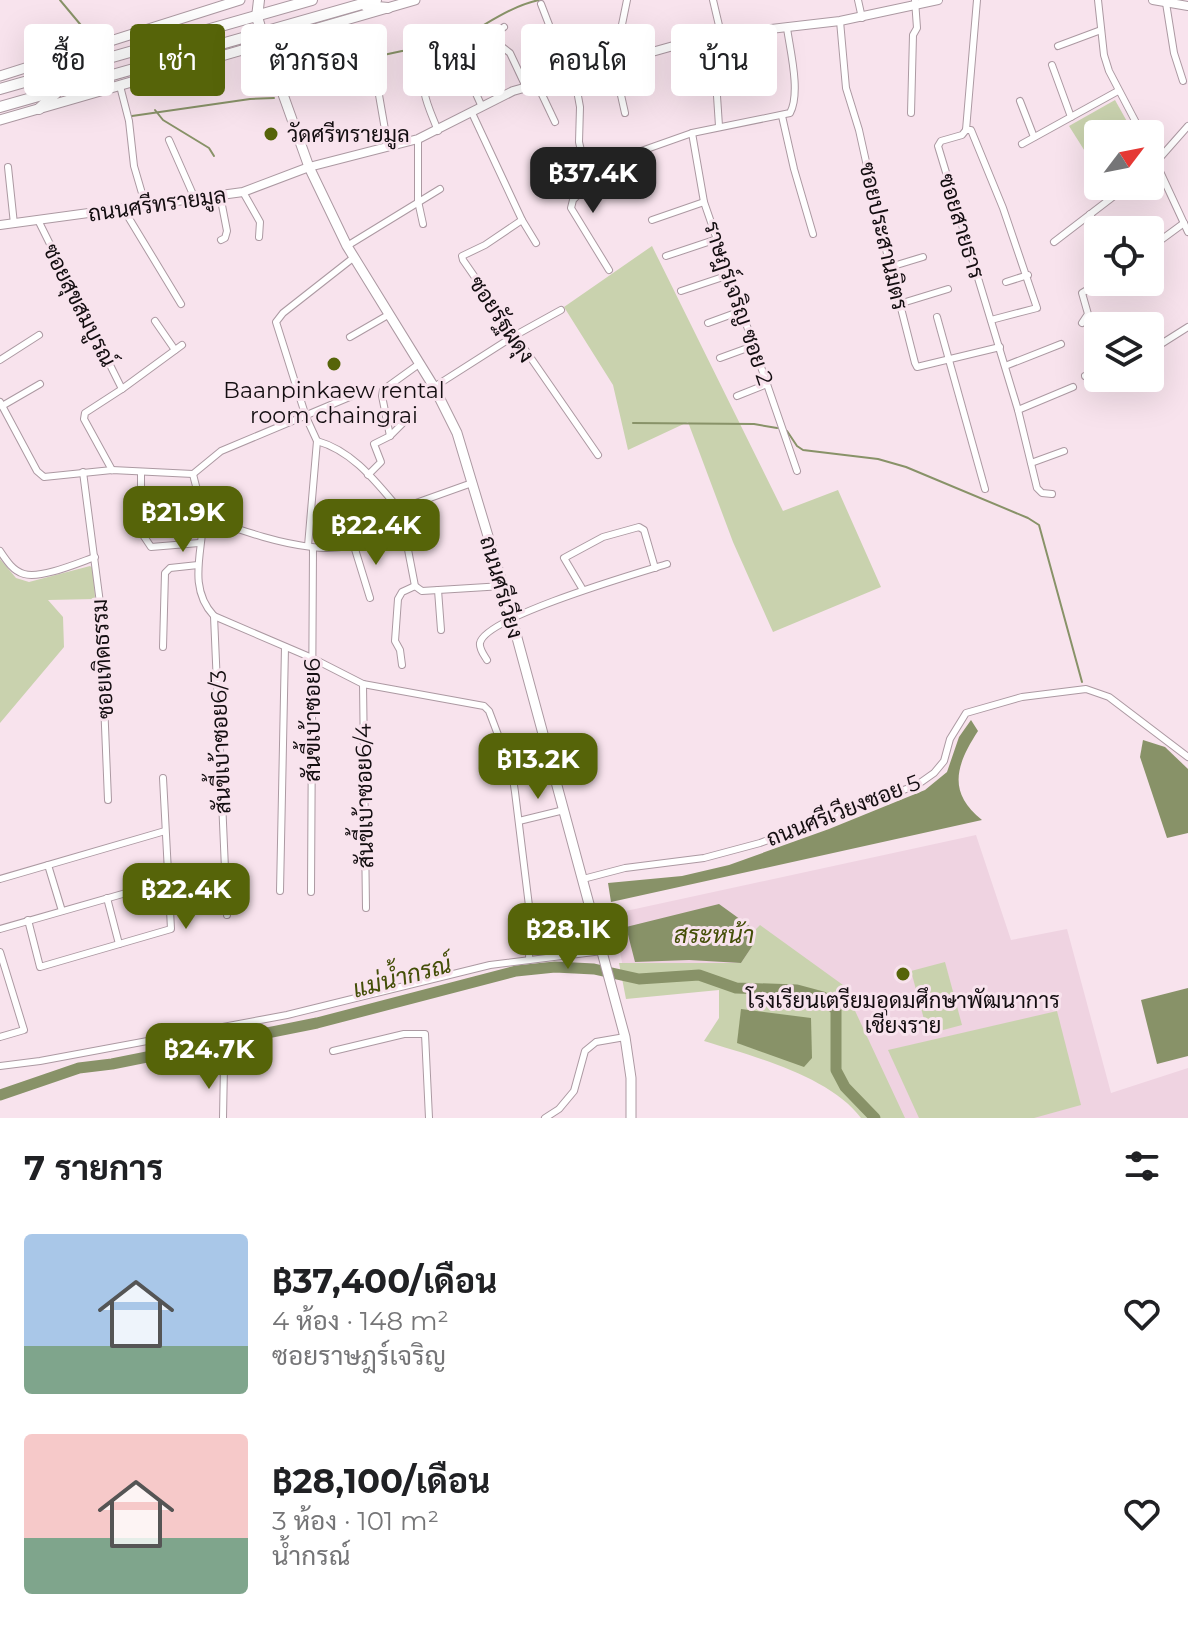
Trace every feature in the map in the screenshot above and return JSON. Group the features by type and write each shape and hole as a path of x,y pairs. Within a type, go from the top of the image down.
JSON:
{"main road":[{"path":"114,39 240,0"},
{"path":"259,0 259,24"},
{"path":"225,26 312,0"},
{"path":"305,24 376,0"},
{"path":"323,24 415,0"},
{"path":"358,5 388,8"},
{"path":"0,120 120,86 241,46"},
{"path":"0,76 24,68"},
{"path":"0,89 24,82"},
{"path":"0,107 38,96"},
{"path":"39,109 52,96"},
{"name":"ถนนศรีเวียง","path":"283,96 309,167 353,258 434,387 457,433 512,618 625,1037 631,1078 631,1118"}],"street":[{"path":"622,24 627,0"},
{"path":"713,0 719,24"},
{"path":"858,0 862,18"},
{"path":"890,0 892,11"},
{"name":"ถนนศรีทรายมูล","path":"777,29 862,18 938,0"},
{"path":"977,0 966,130 971,130 975,138 1028,275 1037,308 991,320"},
{"path":"1098,0 1104,55 1118,91 1134,120"},
{"path":"1153,0 1188,6"},
{"path":"911,113 916,3"},
{"path":"1166,3 1174,53 1183,81"},
{"path":"541,4 549,24"},
{"name":"ซอยประสานมิตร","path":"840,21 846,88 917,367 1000,347"},
{"path":"578,96 579,142 584,164 593,168 692,133 782,116 790,113 793,107 794,81 787,28"},
{"path":"1058,46 1101,30"},
{"path":"505,49 521,76"},
{"path":"1052,65 1071,117"},
{"path":"120,86 129,121 134,166 146,207"},
{"name":"ถนนศรีทรายมูล","path":"0,225 243,192 309,167 418,139 521,89"},
{"path":"1022,144 1118,91"},
{"path":"379,96 388,147"},
{"path":"425,96 438,131"},
{"path":"477,96 482,107"},
{"path":"543,96 555,122"},
{"path":"621,96 625,113"},
{"path":"717,96 719,126"},
{"path":"1020,101 1034,137"},
{"path":"472,113 522,220 536,243"},
{"path":"782,116 813,234"},
{"path":"1164,155 1188,126"},
{"name":"ซอยสายธาร","path":"966,130 962,135 941,141 938,146 1000,347 1037,488 1042,493 1052,494"},
{"name":"ราษฎร์เจริญ ซอย 2","path":"692,133 704,202 797,471"},
{"path":"418,139 418,201 423,224"},
{"path":"169,140 195,199"},
{"path":"8,167 14,224"},
{"path":"593,168 592,181 573,200 571,208 609,270"},
{"path":"1164,179 1188,232"},
{"path":"347,246 440,189"},
{"path":"243,192 260,222 259,237"},
{"path":"220,195 227,231 221,240"},
{"path":"1054,242 1108,200"},
{"path":"652,220 704,202"},
{"path":"124,210 181,304"},
{"name":"ซอยสุขสมบูรณ์","path":"38,220 122,389"},
{"name":"ซอยรัฐผดุง","path":"522,220 485,245 462,256 598,455"},
{"path":"1164,238 1184,223"},
{"path":"666,256 717,239"},
{"path":"890,267 923,257"},
{"path":"353,258 283,313 276,322 306,417 317,441 331,445 353,459 399,509 415,586 422,591 503,586"},
{"path":"681,291 729,275"},
{"path":"1006,282 1028,275"},
{"path":"899,304 948,289"},
{"path":"1082,323 1088,314 1084,292"},
{"path":"434,387 561,310"},
{"path":"708,323 741,311"},
{"path":"350,337 388,315"},
{"path":"937,317 985,489"},
{"name":"ซอยสุขสมบูรณ์","path":"112,470 84,419 85,413 179,348 155,321"},
{"path":"1164,341 1188,327"},
{"path":"0,360 39,335"},
{"path":"1005,366 1061,344"},
{"path":"720,358 753,346"},
{"path":"390,436 383,390 419,364"},
{"path":"40,384 1,404 37,471 44,477 112,470 193,474 221,451 352,396"},
{"path":"737,396 767,384"},
{"path":"1018,410 1073,387"},
{"path":"0,425 9,419"},
{"path":"368,475 381,462 374,444 390,436 402,424"},
{"name":"สันขี้เบ้าซอย6","path":"311,892 311,547 317,441"},
{"path":"1031,463 1064,451"},
{"name":"ซอยเทิดธรรม","path":"83,472 100,603 108,800"},
{"path":"141,472 141,532 151,547 199,543"},
{"path":"193,474 203,517 255,534 311,547 354,546 405,534"},
{"path":"399,509 472,483"},
{"name":"สันขี้เบ้าซอย6/3","path":"203,517 198,565 203,598 214,616 227,915"},
{"path":"583,590 564,558 603,537 639,527 644,530 655,568"},
{"path":"354,546 370,598"},
{"path":"0,551 10,566 25,575 42,574 95,557"},
{"path":"487,660 480,647 481,640 512,618 583,590 667,564"},
{"path":"163,647 165,573 170,568 198,565"},
{"path":"402,665 395,641 398,599 402,592 415,586"},
{"path":"438,590 441,630"},
{"path":"214,616 312,658 363,684 484,706 489,711 512,772 531,930 529,960"},
{"path":"280,891 285,647"},
{"name":"สันขี้เบ้าซอย6/4","path":"363,684 366,908"},
{"name":"ถนนศรีเวียงซอย 5","path":"583,879 625,868 704,858 760,843 917,785 944,761 950,739 966,713 1022,697 1086,689 1109,697 1188,757"},
{"path":"28,920 40,967 171,929 163,778"},
{"path":"519,821 564,810"},
{"path":"0,879 165,831"},
{"path":"48,865 62,911"},
{"path":"0,929 168,881"},
{"path":"107,898 119,944"},
{"path":"0,1066 287,1015 490,965 602,951"},
{"path":"0,952 24,1030 0,1037"},
{"path":"333,1051 404,1034 425,1034 429,1118"},
{"path":"545,1118 559,1109 574,1091 585,1051 596,1042 625,1037"},
{"path":"223,1118 224,1065"}],"shaded area":[{"path":"1115,100 1126,120 1084,120 1084,150 1069,126"},
{"path":"652,246 783,511 838,490 881,587 773,632 733,542 688,422 628,450 613,385 564,307"},
{"path":"0,559 16,578 29,582 90,566 94,569 95,599 48,600 63,617 64,647 0,723"},
{"name":"โรงเรียนเตรียมอุดมศึกษาพัฒนาการ เชียงราย","path":"976,835 1011,940 1067,929 1111,1093 1188,1068 1188,1118 880,1118 840,1008 623,967 612,914"},
{"path":"760,925 843,985 905,1118 861,1118 830,1090 810,1079 767,1061 704,1041 719,1018 719,990 626,999 619,963 741,963 753,945 755,930"},
{"path":"945,962 962,1025 928,1034 911,971"},
{"path":"1057,1011 1081,1105 1034,1118 919,1118 888,1050"}],"water":[{"path":"971,720 978,731 960,767 960,788 971,810 982,820 611,902 608,883 682,876 729,865 925,790 947,772 959,737"},
{"path":"1143,740 1165,747 1188,769 1188,833 1167,838 1140,757"},
{"name":"สระหน้า","path":"719,904 755,930 753,945 741,963 689,960 635,962 626,927"},
{"path":"1188,988 1188,1056 1157,1064 1141,1000"},
{"path":"741,1009 811,1018 812,1058 804,1067 737,1043"}],"waterway":[{"path":"60,0 80,24"},
{"path":"387,55 438,47 513,9 539,0"},
{"path":"132,116 274,98"},
{"path":"155,110 163,120 209,148 214,156"},
{"path":"633,423 754,424 777,428"},
{"path":"787,431 803,450 878,459 906,467 1039,525 1082,682"},
{"name":"แม่น้ำกรณ์","path":"0,1095 79,1068 317,1023 516,971 555,967 594,969 639,979 699,975 736,988 797,990 823,997 836,1010 836,1070 845,1087 875,1118"}],"place":[{"name":"วัดศรีทรายมูล","path":"271,134"},
{"name":"Baanpinkaew rental room chaingrai","path":"334,364"},
{"name":"โรงเรียนเตรียมอุดมศึกษาพัฒนาการ เชียงราย","path":"903,974"}]}
